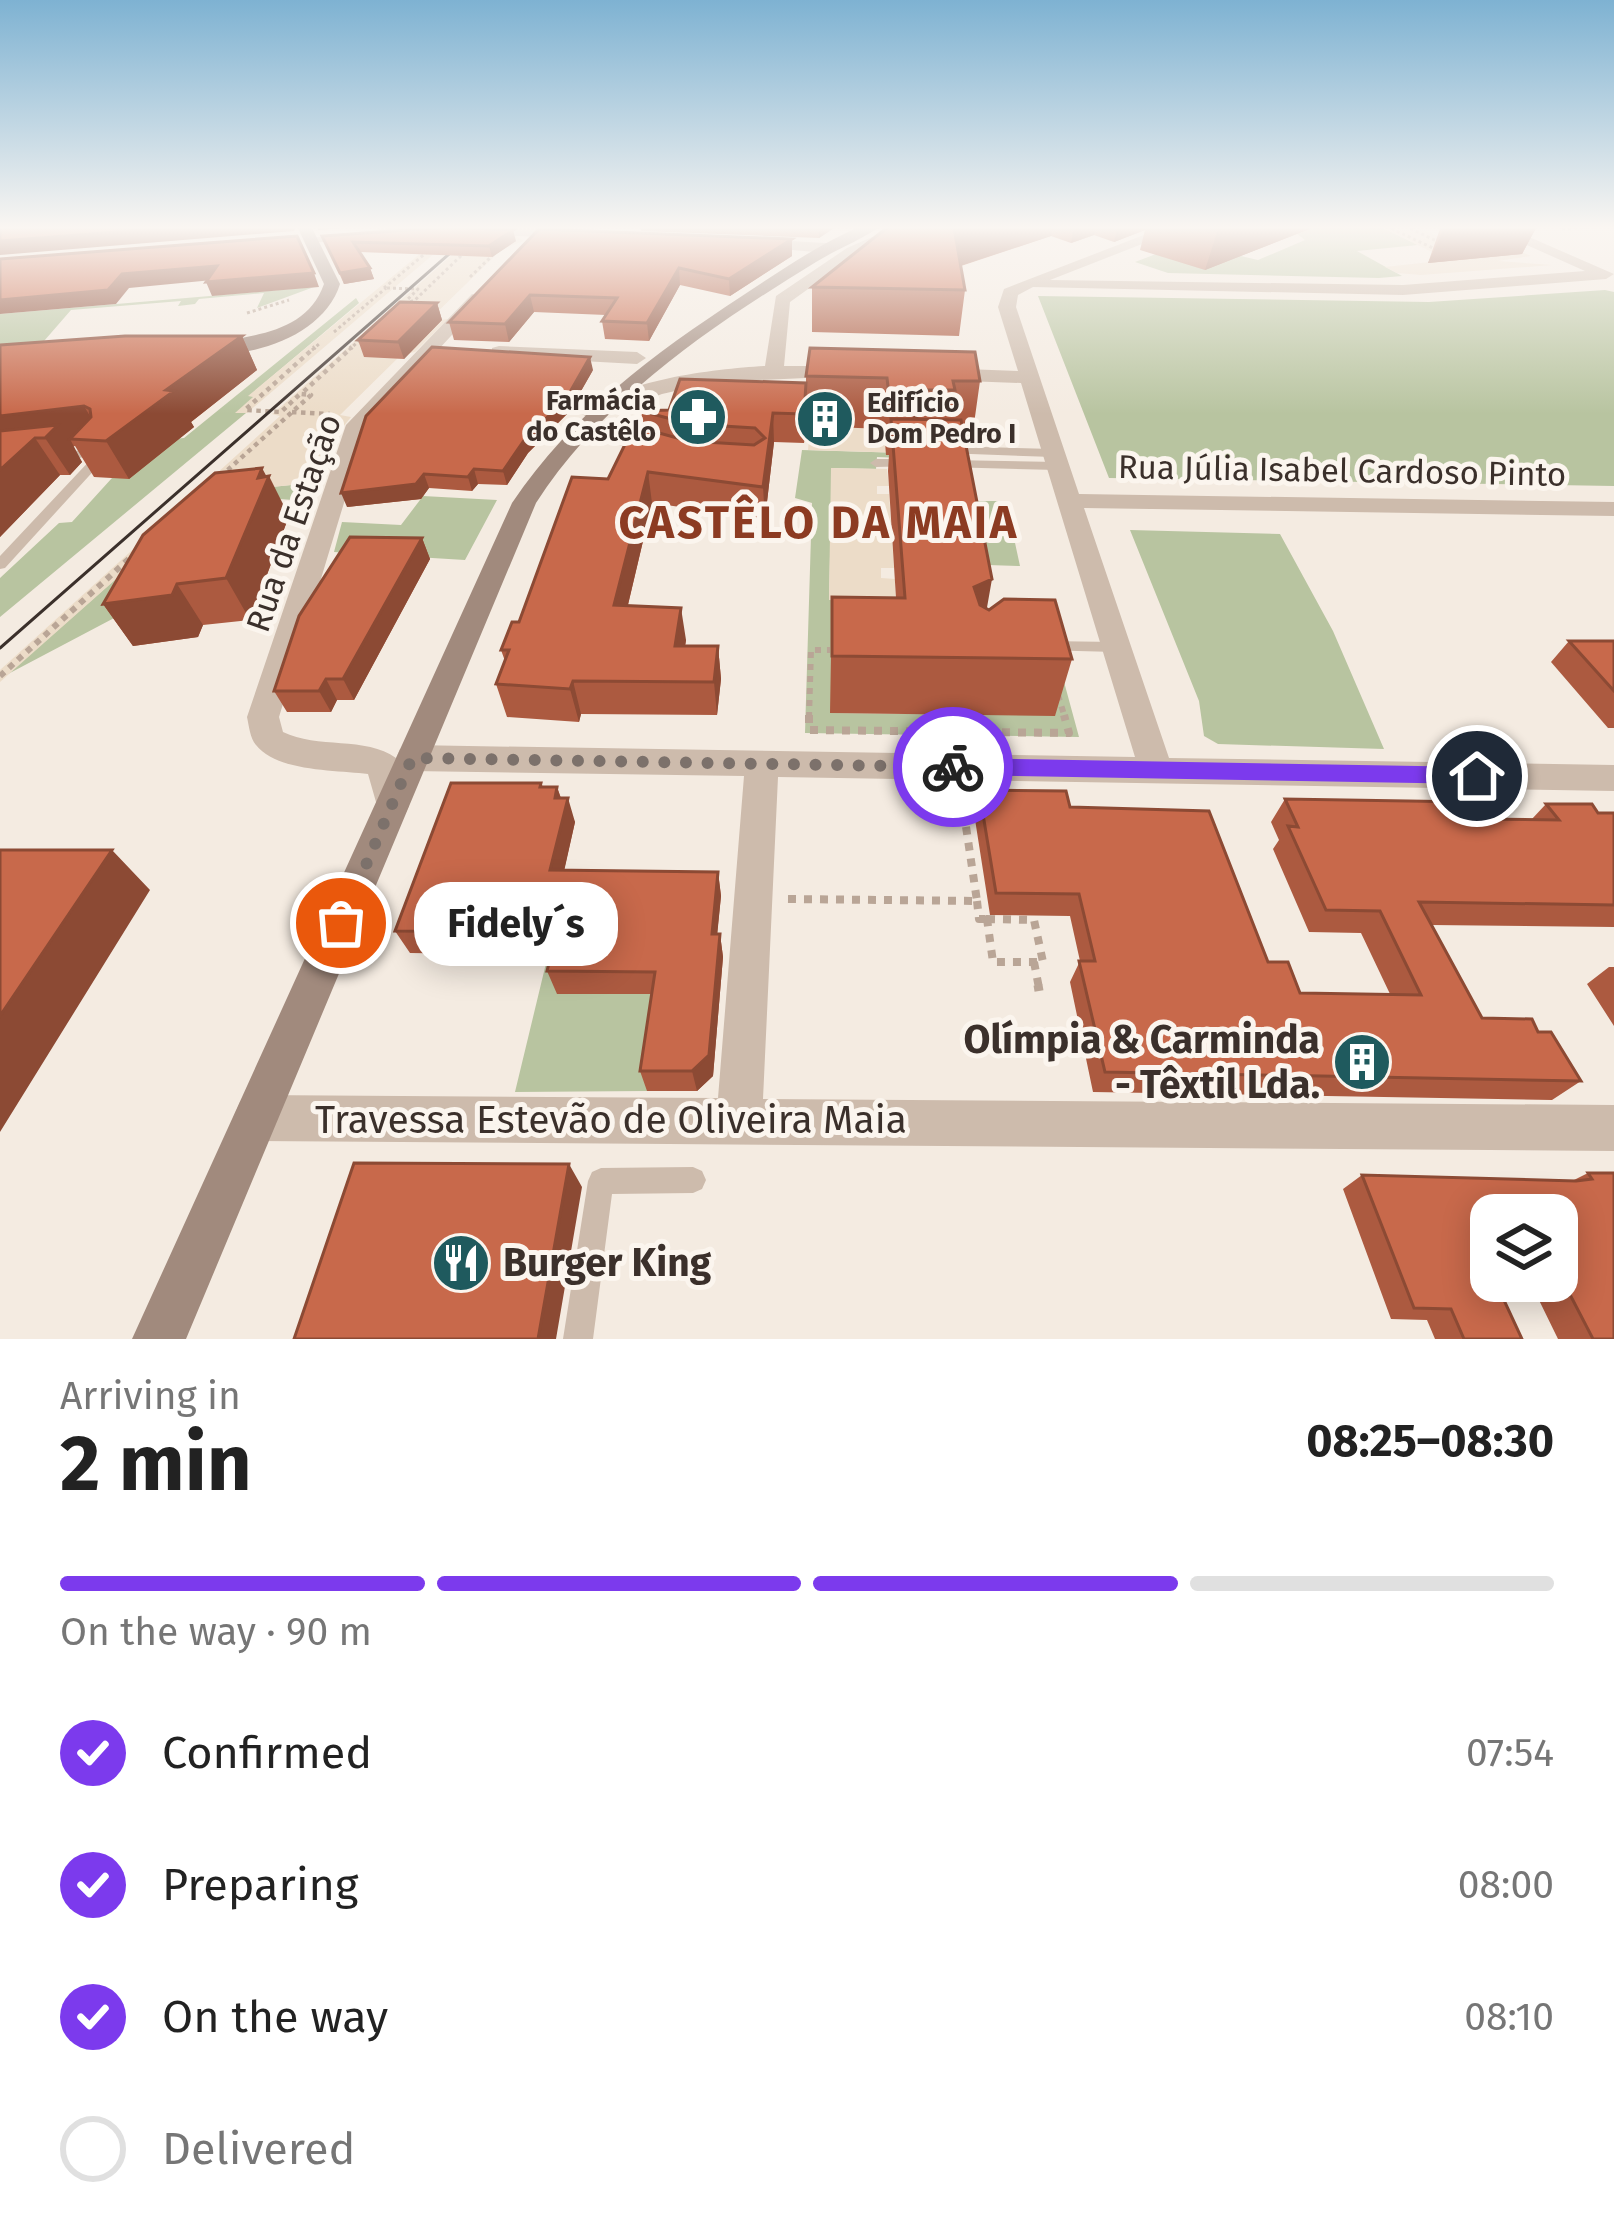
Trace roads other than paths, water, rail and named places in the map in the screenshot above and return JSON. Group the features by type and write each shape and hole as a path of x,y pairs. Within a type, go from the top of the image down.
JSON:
{"main road":[{"path":"189,351 258,340 318,311 332,288"},
{"path":"159,1339 524,503 550,459 638,373 765,288"}],"street":[{"name":"Rua da Estação","path":"392,806 382,763 292,752 269,739 263,718 352,437 367,412 487,288"},
{"path":"774,361 784,297 796,288"},
{"path":"1017,288 1010,293 1006,308 1156,770"},
{"path":"1316,288 1424,288"},
{"path":"428,350 464,351"},
{"path":"486,352 627,357"},
{"path":"584,422 672,382 774,361 846,354"},
{"path":"937,356 1026,368"},
{"path":"774,361 868,373"},
{"path":"916,374 1026,368"},
{"name":"Rua Júlia Isabel Cardoso Pinto","path":"1069,501 1614,509"},
{"path":"412,758 1614,778"},
{"path":"739,1120 761,764"},
{"name":"Travessa Estevão de Oliveira Maia","path":"256,1118 1614,1128"}],"lane":[{"path":"584,422 658,453"},
{"path":"935,449 1055,459"},
{"path":"0,565 105,451 40,458"},
{"path":"942,464 1055,459"},
{"path":"876,463 920,464"},
{"path":"7,530 34,528"},
{"path":"1019,646 1116,647"},
{"path":"578,1339 601,1181 693,1180"}],"tram line":[{"path":"0,648 410,288"}],"place":[{"name":"Farmácia do Castêlo","path":"698,417"},
{"name":"Edifício Dom Pedro I","path":"825,419"},
{"name":"Fidely´s","path":"341,923"},
{"name":"Olímpia & Carminda - Têxtil Lda.","path":"1362,1062"},
{"name":"Burger King","path":"461,1263"}],"district":[{"name":"CASTÊLO DA MAIA","path":"819,523"}]}
